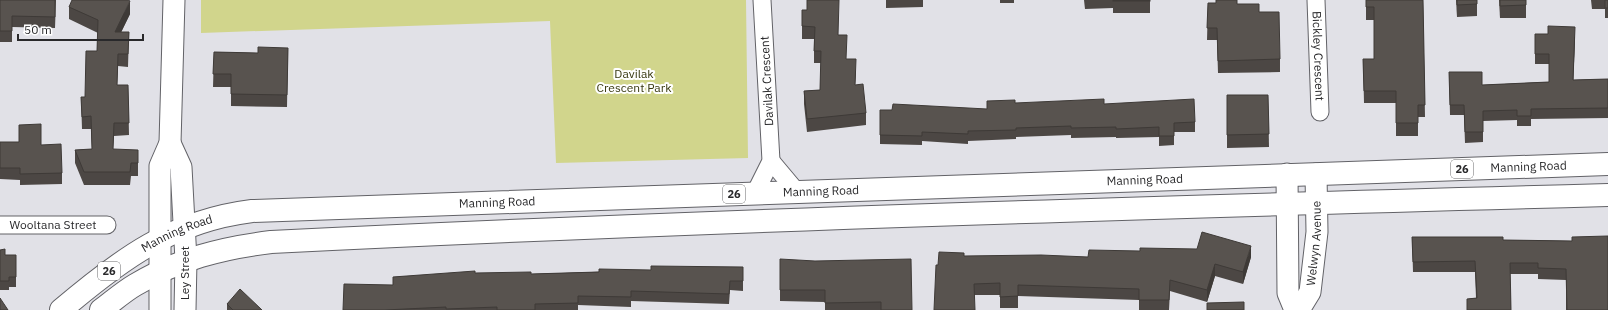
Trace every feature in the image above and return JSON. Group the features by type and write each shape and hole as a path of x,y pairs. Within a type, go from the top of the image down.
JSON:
{"main road":[{"name":"Manning Road","path":"61,310 122,261 160,238 206,220 252,211 1608,164"},
{"name":"26","path":"101,310 134,286 159,272 186,260 215,251 271,242 702,224 1317,203 1608,195"}],"street":[{"name":"Ley Street","path":"160,310 160,166 170,143 174,0"},
{"name":"Davilak Crescent","path":"755,193 771,161 762,0"},
{"name":"Bickley Crescent","path":"1316,0 1320,112"},
{"name":"Ley Street","path":"170,143 181,167 186,260 184,310"},
{"path":"771,161 797,192"},
{"name":"Welwyn Avenue","path":"1287,174 1288,293 1295,310"},
{"name":"Welwyn Avenue","path":"1299,310 1310,292 1317,232 1316,174"},
{"name":"Wooltana Street","path":"0,225 107,225"}],"green space":[{"name":"Davilak Crescent Park","path":"201,0 746,0 748,158 556,163 550,21 201,33"}],"building":[{"path":"0,0 55,0 55,17 12,16 12,31 0,31"},
{"path":"72,0 130,1 115,32 129,32 128,54 118,54 117,85 128,85 129,123 114,123 113,149 138,150 138,163 131,163 130,172 84,172 75,150 92,149 91,116 82,117 81,97 85,97 86,51 97,51 98,20 69,7"},
{"path":"807,0 839,0 838,35 847,35 846,59 856,59 855,85 863,84 866,113 807,119 804,91 820,90 821,51 814,51 815,27 802,26 802,10 807,10"},
{"path":"1150,0 1150,1 1113,1"},
{"path":"1216,0 1237,0 1237,4 1259,4 1259,12 1279,12 1280,59 1218,61 1217,28 1207,28 1208,3 1216,3"},
{"path":"1366,0 1423,0 1425,105 1418,105 1418,123 1396,123 1396,91 1364,91 1363,59 1374,59 1374,7 1366,7"},
{"path":"1457,0 1477,0 1477,4 1457,5"},
{"path":"1500,0 1526,0 1526,5 1500,6"},
{"path":"1605,0 1608,0 1608,8 1605,8"},
{"path":"1548,26 1575,27 1573,80 1608,79 1608,108 1531,109 1531,116 1517,116 1517,110 1483,111 1483,132 1465,132 1464,105 1450,105 1449,72 1482,72 1482,85 1549,82 1549,54 1535,54 1535,34 1548,34"},
{"path":"258,47 288,48 287,95 231,94 231,74 213,74 214,52 258,53"},
{"path":"1227,95 1268,95 1269,134 1227,135"},
{"path":"1104,99 1104,104 1194,99 1195,122 1174,123 1174,136 1159,136 1159,127 1116,129 1116,127 1071,128 1071,126 1016,128 1016,130 968,131 968,134 922,132 922,136 880,135 880,110 892,110 893,104 987,109 987,101 1015,100 1015,103"},
{"path":"41,124 41,145 61,144 62,173 20,174 20,168 0,168 0,142 19,142 19,125"},
{"path":"1202,232 1251,246 1243,272 1215,264 1207,290 1170,280 1169,300 1139,300 1139,289 1018,285 1018,296 1000,297 1000,283 974,284 975,310 934,310 936,265 938,265 939,252 964,253 964,256 1041,255 1088,257 1089,250 1140,251 1140,248 1197,249"},
{"path":"1608,236 1608,310 1567,310 1566,269 1538,268 1538,263 1510,263 1511,310 1467,310 1467,299 1477,298 1475,261 1413,262 1412,237 1503,237 1503,240 1572,241 1572,237"},
{"path":"5,249 5,255 16,255 16,277 9,277 9,281 0,281 0,250"},
{"path":"780,259 815,261 911,259 912,310 881,310 881,302 825,303 825,290 780,290"},
{"path":"651,266 743,267 743,281 730,281 729,294 631,291 631,297 578,296 578,303 535,304 535,310 497,310 497,307 446,309 446,307 385,310 343,310 344,284 393,285 393,277 475,271 475,273 531,272 531,274 599,272 599,269 651,270"},
{"path":"240,289 262,310 233,310 227,304"},
{"path":"0,298 8,310 0,310"},
{"path":"1244,302 1244,310 1207,310 1207,303"}]}
